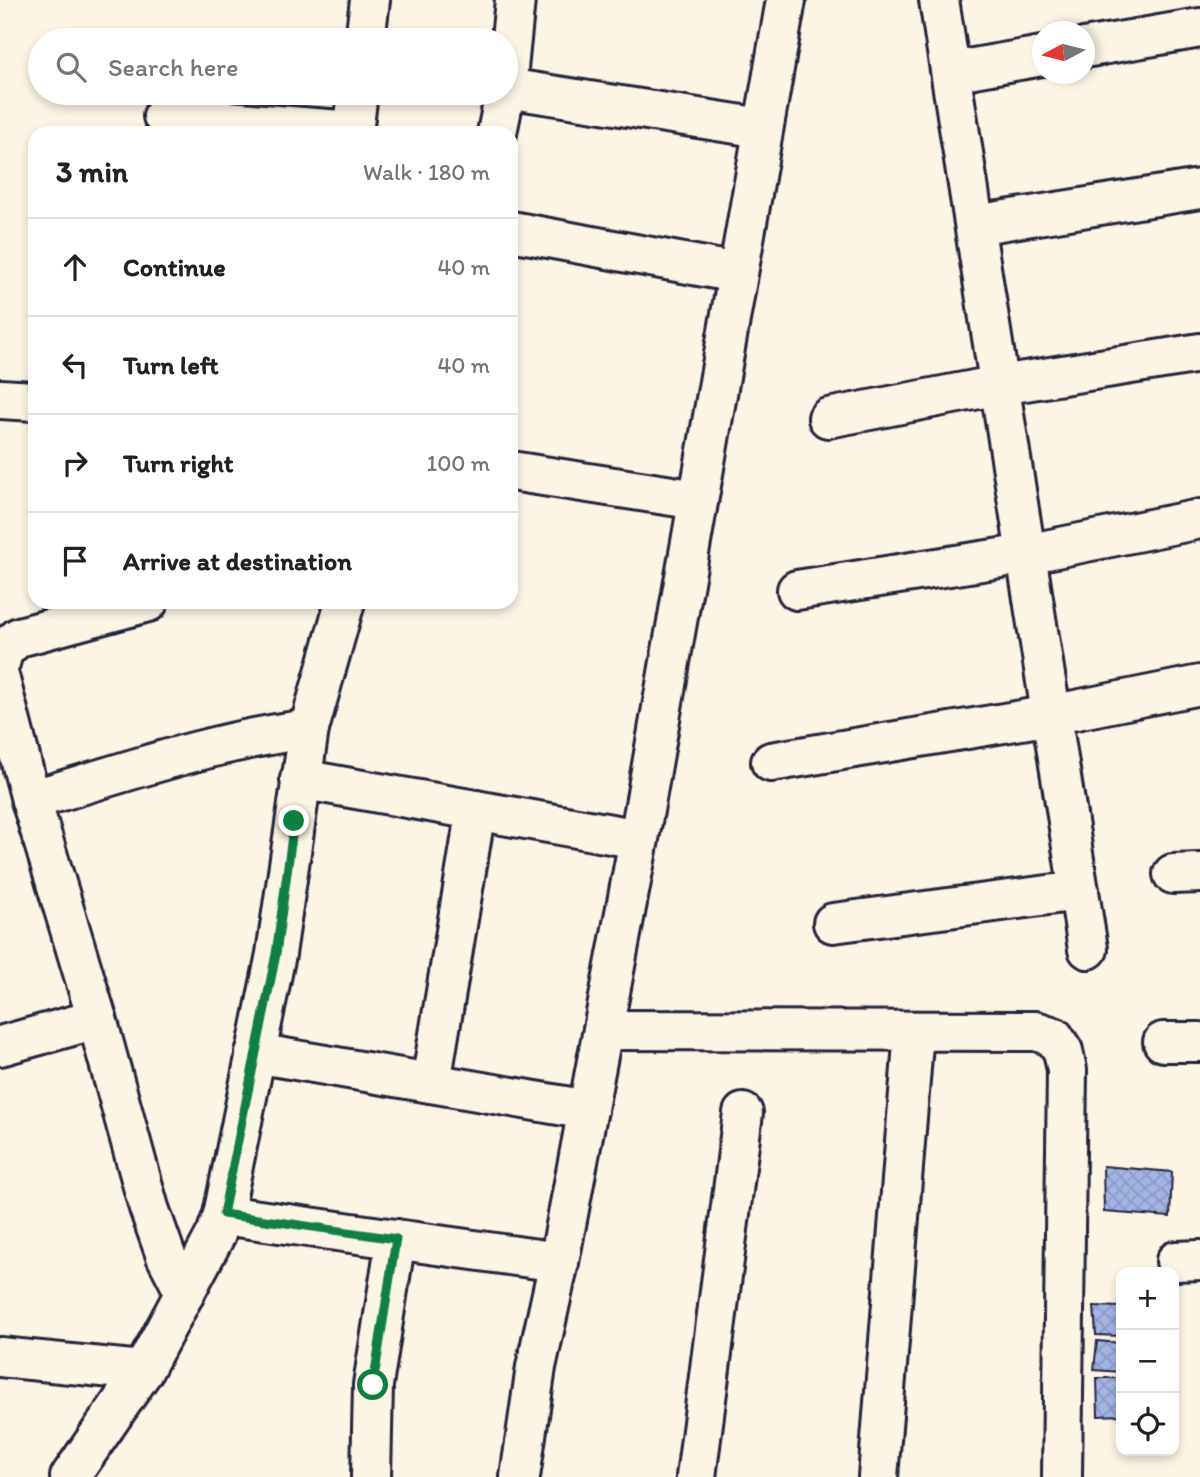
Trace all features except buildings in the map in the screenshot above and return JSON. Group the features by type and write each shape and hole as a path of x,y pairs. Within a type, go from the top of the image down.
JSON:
{"street":[{"path":"366,28 370,0"},
{"path":"511,28 514,0"},
{"path":"520,1477 536,1367 559,1262 639,839 786,0"},
{"path":"939,0 1088,949"},
{"path":"1095,46 1200,29"},
{"path":"951,72 1032,58"},
{"path":"518,91 762,128"},
{"path":"354,126 356,105"},
{"path":"499,126 503,105"},
{"path":"163,116 282,126"},
{"path":"975,225 1200,189"},
{"path":"518,232 737,273"},
{"path":"828,418 1000,385 1200,353"},
{"path":"0,399 28,401"},
{"path":"518,472 698,500"},
{"path":"797,590 1026,554 1200,519"},
{"path":"0,663 4,649 19,637 122,609"},
{"path":"70,1477 143,1371 216,1234 223,1214 276,954 309,729 343,609"},
{"path":"0,680 31,800 97,1019 149,1208 166,1256 185,1293"},
{"path":"771,762 1051,715 1200,685"},
{"path":"31,800 218,744 259,735 309,729"},
{"path":"300,779 639,839"},
{"path":"431,1083 476,810"},
{"path":"833,923 1079,891"},
{"path":"0,1046 97,1019"},
{"path":"603,1030 1036,1031 1054,1037 1063,1051 1067,1070 1062,1477"},
{"path":"878,1477 914,1031"},
{"path":"256,1053 588,1110"},
{"path":"695,1477 743,1113"},
{"path":"223,1214 559,1262"},
{"path":"371,1477 373,1385 396,1239"},
{"path":"0,1357 143,1371"}],"route":[{"path":"294,821 276,954 223,1214 396,1239 373,1385"}]}
